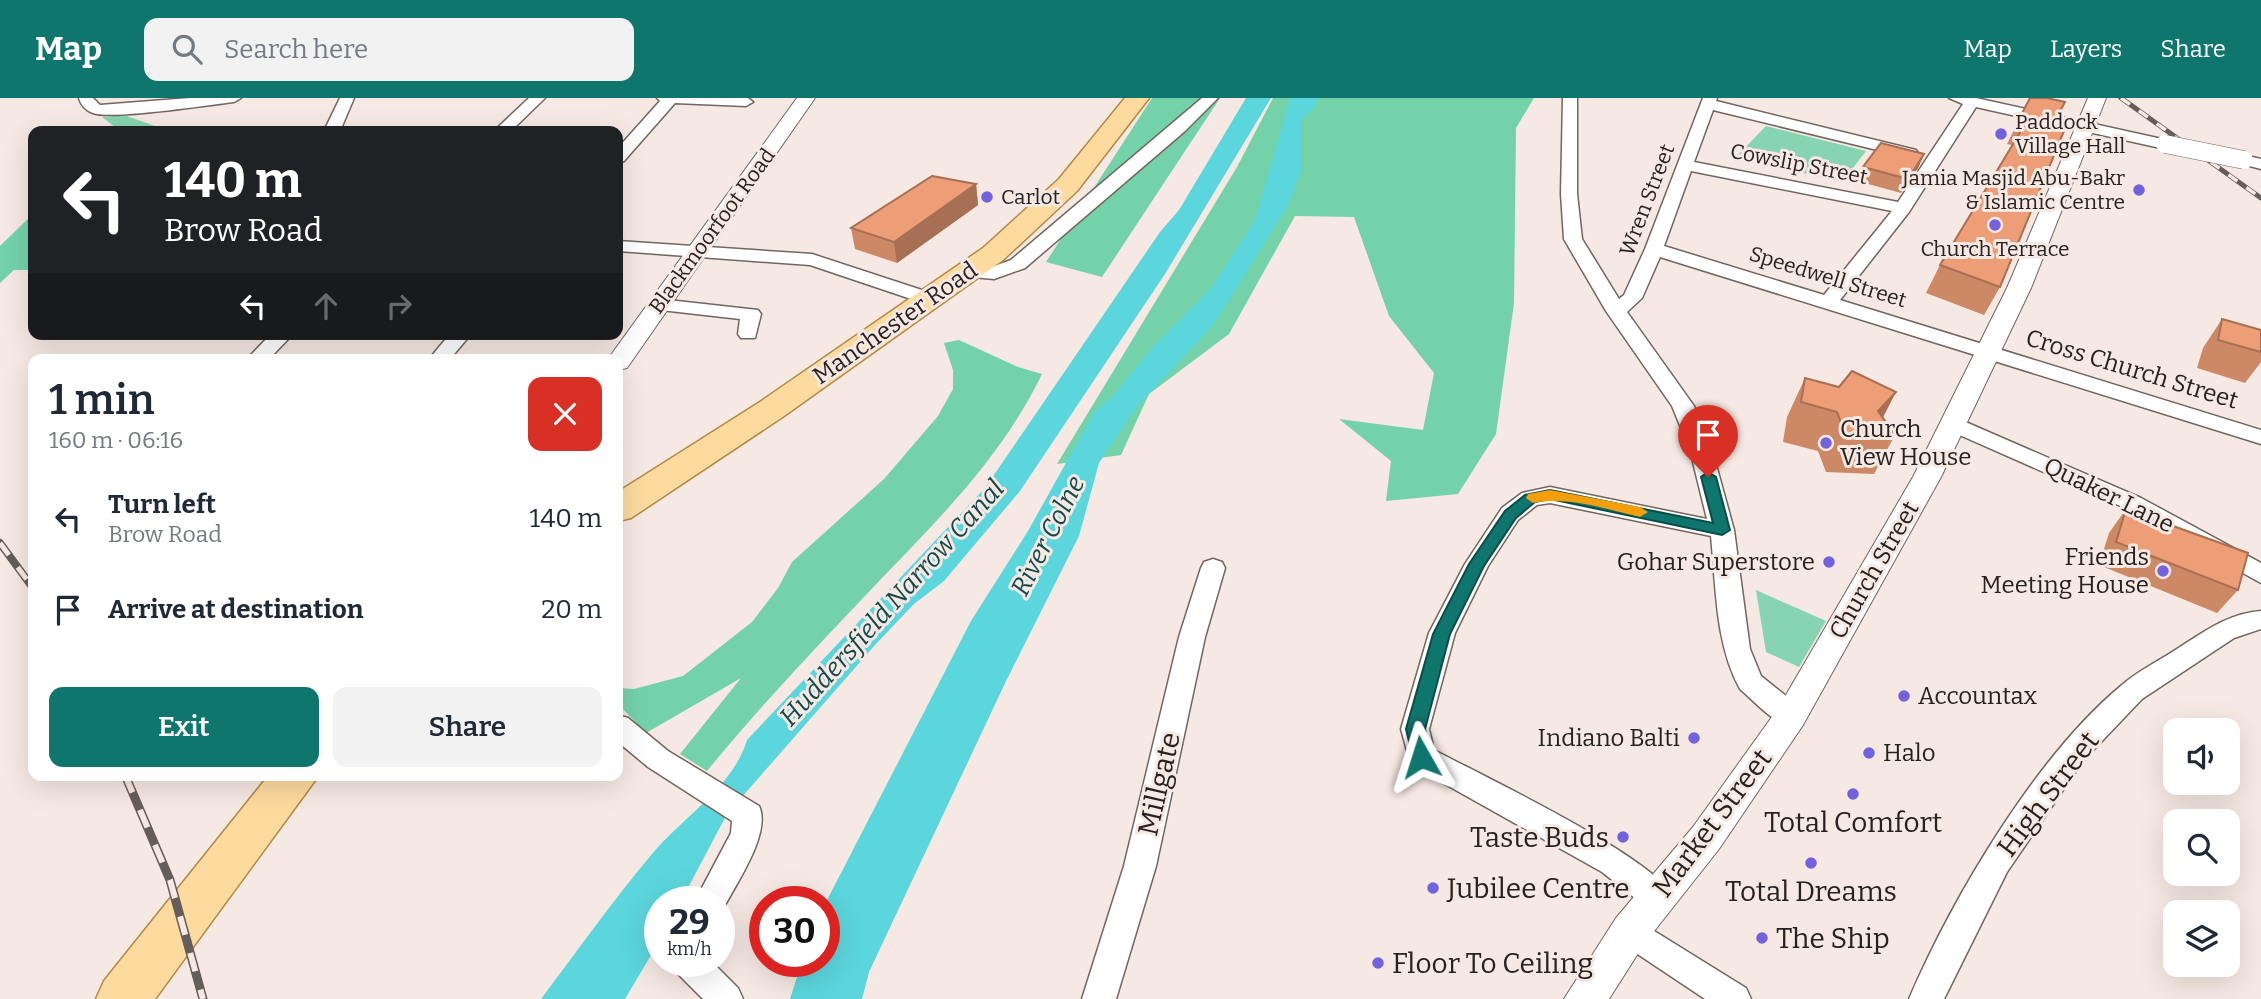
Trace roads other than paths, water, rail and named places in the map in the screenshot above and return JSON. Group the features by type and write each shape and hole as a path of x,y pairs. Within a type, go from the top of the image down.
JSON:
{"main road":[{"name":"Manchester Road","path":"623,506 772,409 969,272 1016,236 1068,185 1137,98"},
{"path":"123,999 291,781"}],"street":[{"path":"86,98 88,104 97,110 116,110 234,98"},
{"path":"334,126 347,98"},
{"path":"507,126 538,98"},
{"path":"664,98 746,102"},
{"path":"623,152 671,98"},
{"name":"Blackmoorfoot Road","path":"623,356 701,251 806,98"},
{"path":"969,272 994,274 1018,264 1180,128 1211,98"},
{"path":"1570,98 1569,194 1573,239 1616,312 1683,406 1701,450 1722,530 1737,649 1750,682 1791,716"},
{"path":"2087,128 2097,98"},
{"path":"1829,302 1903,208 1934,159 1964,100 2087,128 2256,161"},
{"path":"1709,101 1934,159"},
{"name":"Wren Street","path":"1616,312 1632,298 1654,248 1709,101"},
{"name":"Church Street","path":"1791,716 1927,477 1954,424 2019,288 2087,128"},
{"name":"Cowslip Street","path":"1685,165 1903,208"},
{"path":"623,246 812,260 930,299"},
{"name":"Speedwell Street","path":"1654,248 1988,351"},
{"path":"659,305 751,314 748,334"},
{"path":"262,354 277,340"},
{"path":"443,354 456,340"},
{"name":"Cross Church Street","path":"1988,351 2261,437"},
{"name":"Quaker Lane","path":"1954,424 2133,503 2261,574"},
{"path":"1657,897 1613,862 1421,757 1415,729 1442,634 1477,564 1510,514 1530,498 1550,495 1575,498 1722,530"},
{"name":"Millgate","path":"1099,999 1140,866 1192,638 1213,568"},
{"name":"High Street","path":"1926,999 1996,862 2073,753 2132,692 2225,631 2249,621 2261,620"},
{"name":"Market Street","path":"1585,999 1630,930 1706,838 1791,716"},
{"path":"623,737 748,815 749,825 718,886"},
{"path":"1630,930 1734,999"},
{"path":"704,977 726,999"}],"water":[{"name":"Huddersfield Narrow Canal","path":"1246,98 1271,98 1165,274 1020,491 944,581 914,604 875,645 727,814 689,886 644,886 644,967 625,999 541,999 652,854 706,801 731,772 747,740 985,488 1160,232 1179,210"},
{"name":"River Colne","path":"1290,98 1318,98 1315,107 1301,120 1301,172 1289,204 1214,324 1137,407 1099,463 1079,536 1007,679 869,972 862,999 790,999 797,977 840,977 840,886 834,886 971,621 1028,531 1095,411 1113,396 1153,347 1211,288 1255,220"}],"railway":[{"path":"2121,98 2261,198"},
{"path":"0,543 28,581"},
{"path":"128,781 170,880 203,999"}],"place":[{"name":"Paddock Village Hall","path":"2001,134"},
{"name":"Jamia Masjid Abu-Bakr & Islamic Centre","path":"2139,190"},
{"name":"Carlot","path":"987,197"},
{"name":"Church Terrace","path":"1995,225"},
{"name":"Church View House","path":"1826,443"},
{"name":"Gohar Superstore","path":"1829,562"},
{"name":"Friends Meeting House","path":"2163,571"},
{"name":"Accountax","path":"1904,696"},
{"name":"Indiano Balti","path":"1694,738"},
{"name":"Halo","path":"1869,753"},
{"name":"Total Comfort","path":"1853,794"},
{"name":"Taste Buds","path":"1623,837"},
{"name":"Total Dreams","path":"1811,863"},
{"name":"Jubilee Centre","path":"1433,888"},
{"name":"The Ship","path":"1762,938"},
{"name":"Floor To Ceiling","path":"1378,963"}]}
